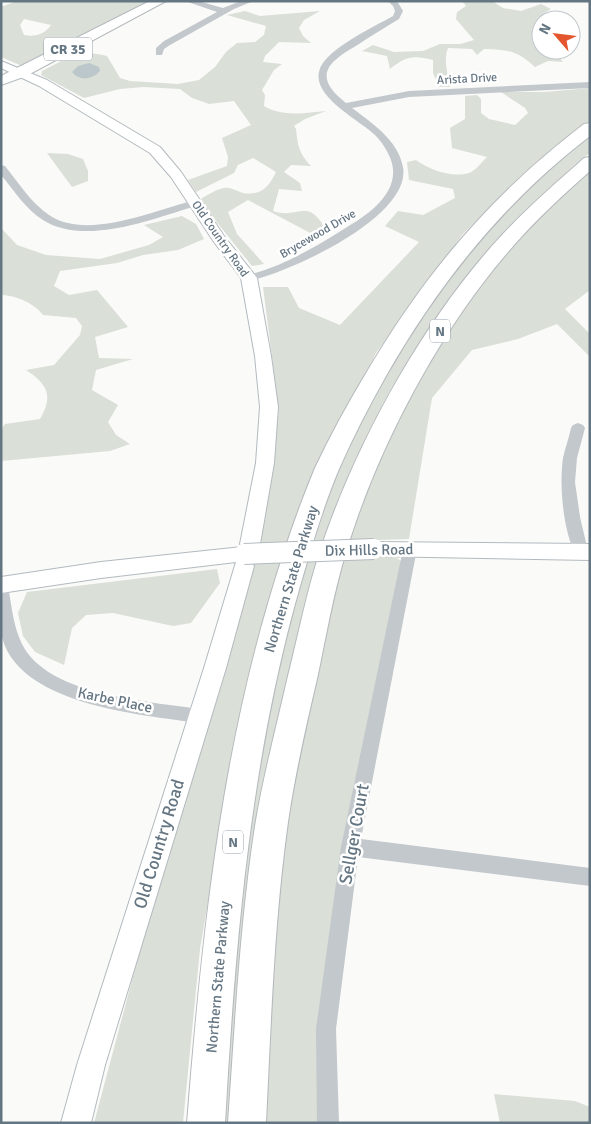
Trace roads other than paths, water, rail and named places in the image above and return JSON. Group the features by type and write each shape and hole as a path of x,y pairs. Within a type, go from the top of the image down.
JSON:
{"highway":[{"name":"Northern State Parkway","path":"206,1123 212,1015 219,943 247,748 268,651 292,567 320,485 362,400 403,326 435,280 494,210 590,128"},
{"name":"N","path":"247,1123 258,939 278,787 329,568 339,535 405,386 459,301 482,269 526,220 590,162"}],"main road":[{"name":"CR 35","path":"1,81 22,73 160,1"},
{"name":"Old Country Road","path":"1,64 81,104 155,150 176,175 249,278 263,356 269,407 265,463 247,555 218,659 91,1065 76,1123"},
{"name":"Dix Hills Road","path":"1,585 101,570 244,554 374,548 585,552"}],"street":[{"path":"189,1 223,11"},
{"name":"Brycewood Drive","path":"249,278 284,268 358,226 381,207 395,188 399,178 399,166 387,140 326,88 323,80 323,71 333,56 396,17 399,11 397,5 392,1"},
{"path":"159,53 160,48 167,43 223,11 247,2"},
{"name":"Arista Drive","path":"346,106 409,94 590,85"},
{"path":"1,168 46,218 61,225 95,229 195,203"},
{"path":"578,428 570,459 568,476 573,522 585,552"},
{"name":"Sellger Court","path":"328,1123 326,1029 350,847 410,549"},
{"name":"Karbe Place","path":"1,592 10,635 18,653 32,670 50,682 92,698 199,716"},
{"path":"350,847 590,877"}]}
